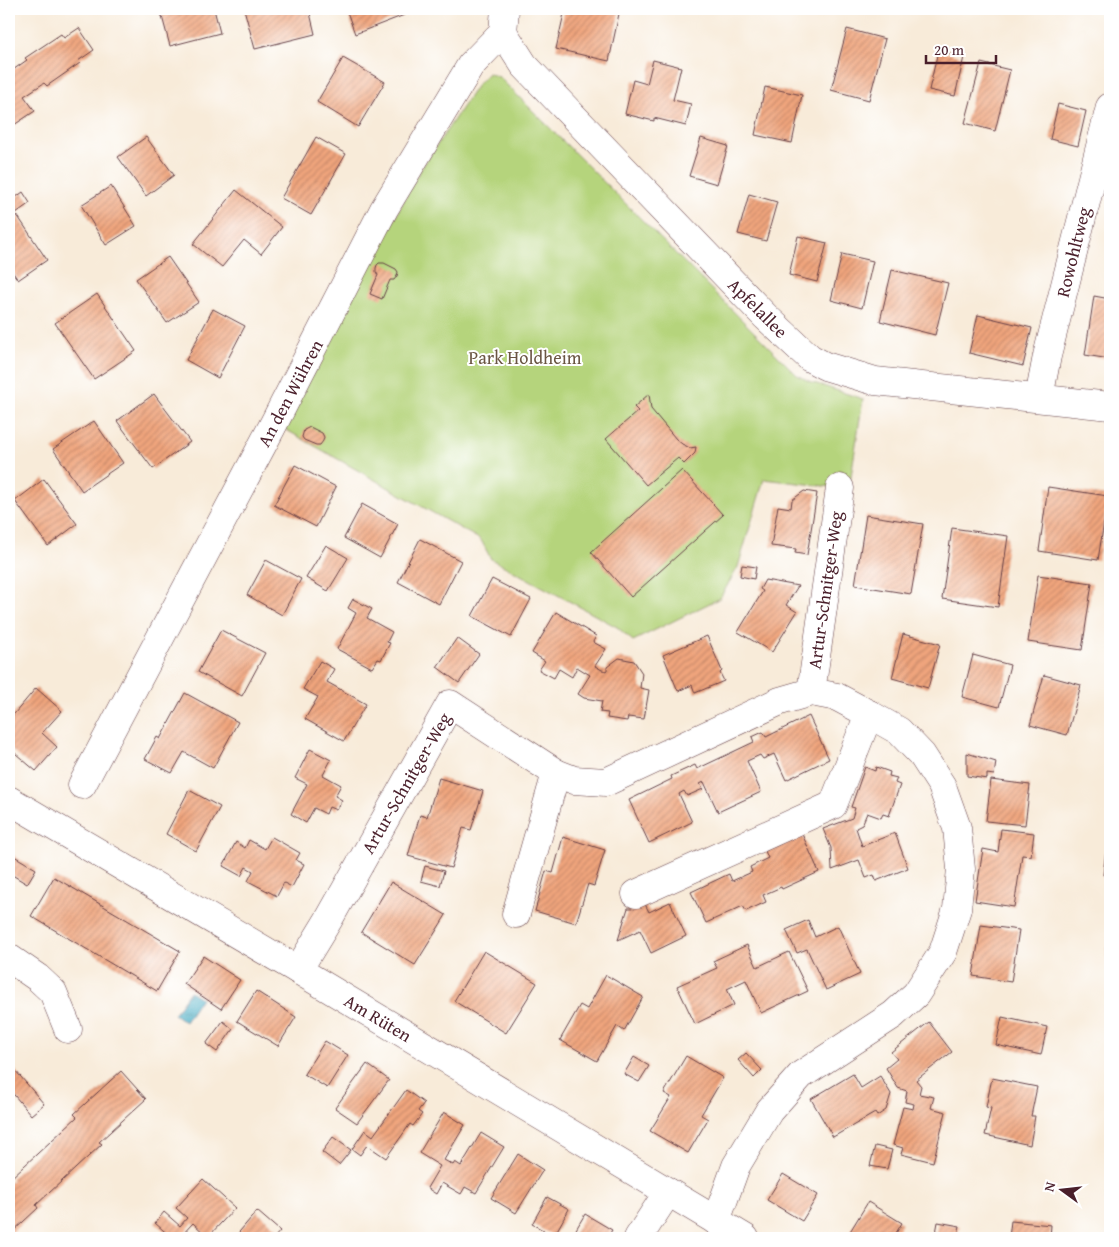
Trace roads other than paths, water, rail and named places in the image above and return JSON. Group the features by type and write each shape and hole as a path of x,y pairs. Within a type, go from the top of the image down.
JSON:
{"street":[{"name":"Apfelallee","path":"504,20 524,65 530,72 758,310 810,358 825,366 875,381 1110,406"},
{"name":"An den Wühren","path":"82,786 272,427 384,210 471,65 504,20"},
{"name":"Rowohltweg","path":"1039,398 1047,356 1110,107"},
{"name":"Artur-Schnitger-Weg","path":"811,692 840,488"},
{"name":"Artur-Schnitger-Weg","path":"298,970 450,704 556,773 574,780 606,782 780,701 811,692 837,697 899,731 922,755 942,786 957,828 961,869 957,909 943,952 916,994 893,1015 801,1075 769,1110 736,1166 716,1221"},
{"path":"636,894 832,804 869,714"},
{"path":"516,914 556,773"},
{"name":"Am Rüten","path":"9,800 298,970 745,1238"},
{"path":"9,958 38,978 53,992 68,1030"},
{"path":"638,1238 668,1192"}],"water":[{"path":"190,991 201,998 185,1022 174,1014"}],"park label":[{"name":"Park Holdheim","path":"525,357"}]}
